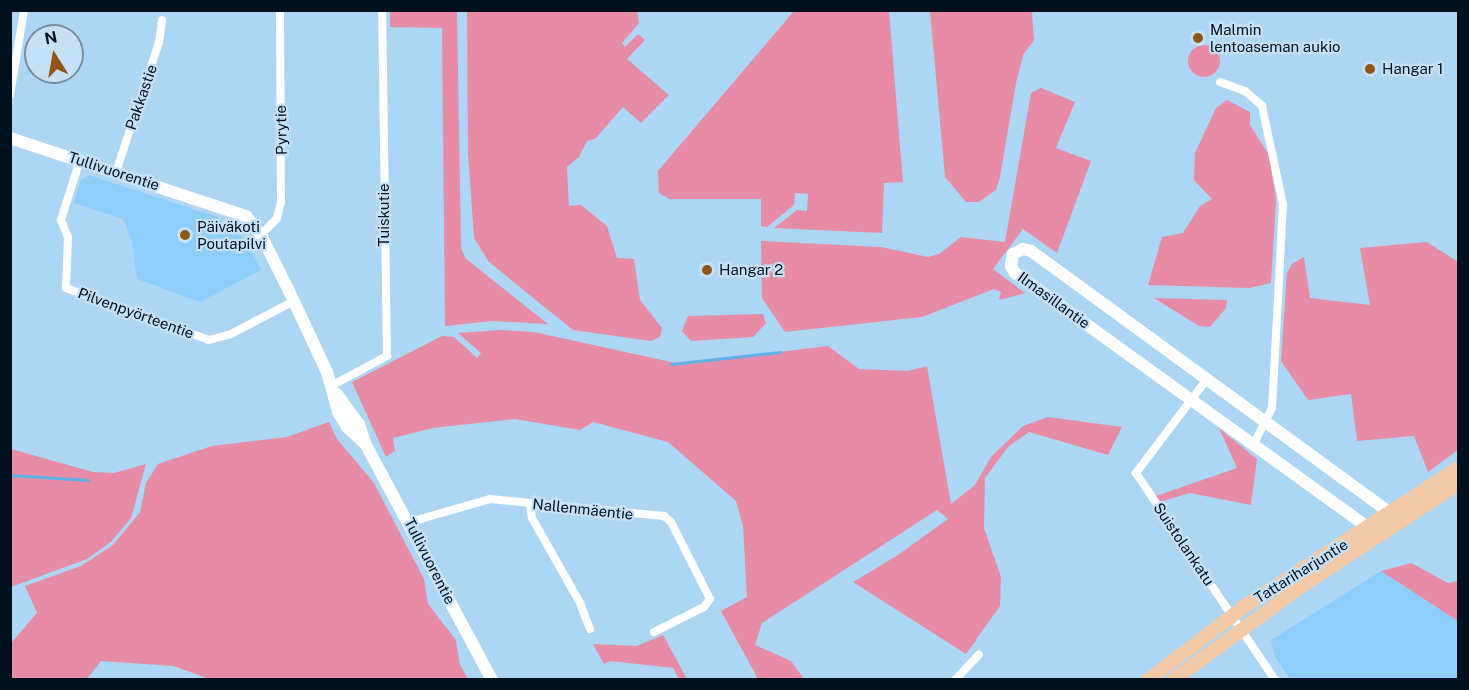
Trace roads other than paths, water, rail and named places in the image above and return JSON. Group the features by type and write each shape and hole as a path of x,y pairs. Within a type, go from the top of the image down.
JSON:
{"main road":[{"name":"Tullivuorentie","path":"10,138 244,215 292,301 332,386 359,424 366,445 410,522 492,680"},
{"name":"Ilmasillantie","path":"1375,532 1192,398 1015,273 1010,262 1013,254 1019,249 1031,251 1396,517"},
{"name":"Tattariharjuntie","path":"1173,680 1396,517 1458,468"},
{"name":"Tattariharjuntie","path":"1396,517 1458,484"},
{"name":"Tattariharjuntie","path":"1148,680 1233,615 1375,532"}],"street":[{"path":"10,95 24,10"},
{"name":"Pyrytie","path":"258,237 277,218 281,202 280,10"},
{"name":"Tuiskutie","path":"332,386 387,356 382,10"},
{"name":"Pakkastie","path":"116,172 159,42 162,20"},
{"path":"1220,82 1245,91 1262,106 1283,205 1272,408 1254,443"},
{"name":"Pilvenpyörteentie","path":"80,160 61,220 68,237 66,288 213,340 292,301"},
{"path":"1192,398 1207,379"},
{"name":"Suistolankatu","path":"1192,398 1136,473 1243,628 1275,680"},
{"name":"Nallenmäentie","path":"410,522 490,499 664,516 671,522 710,599 704,607 654,632"},
{"path":"530,504 532,518 580,603 590,629"},
{"path":"955,680 979,654"}],"waterway":[{"path":"671,364 780,352"},
{"path":"10,475 88,480"}],"place":[{"name":"Malmin lentoaseman aukio","path":"1198,38"},
{"name":"Hangar 1","path":"1370,69"},
{"name":"Päiväkoti Poutapilvi","path":"185,235"},
{"name":"Hangar 2","path":"707,270"}]}
